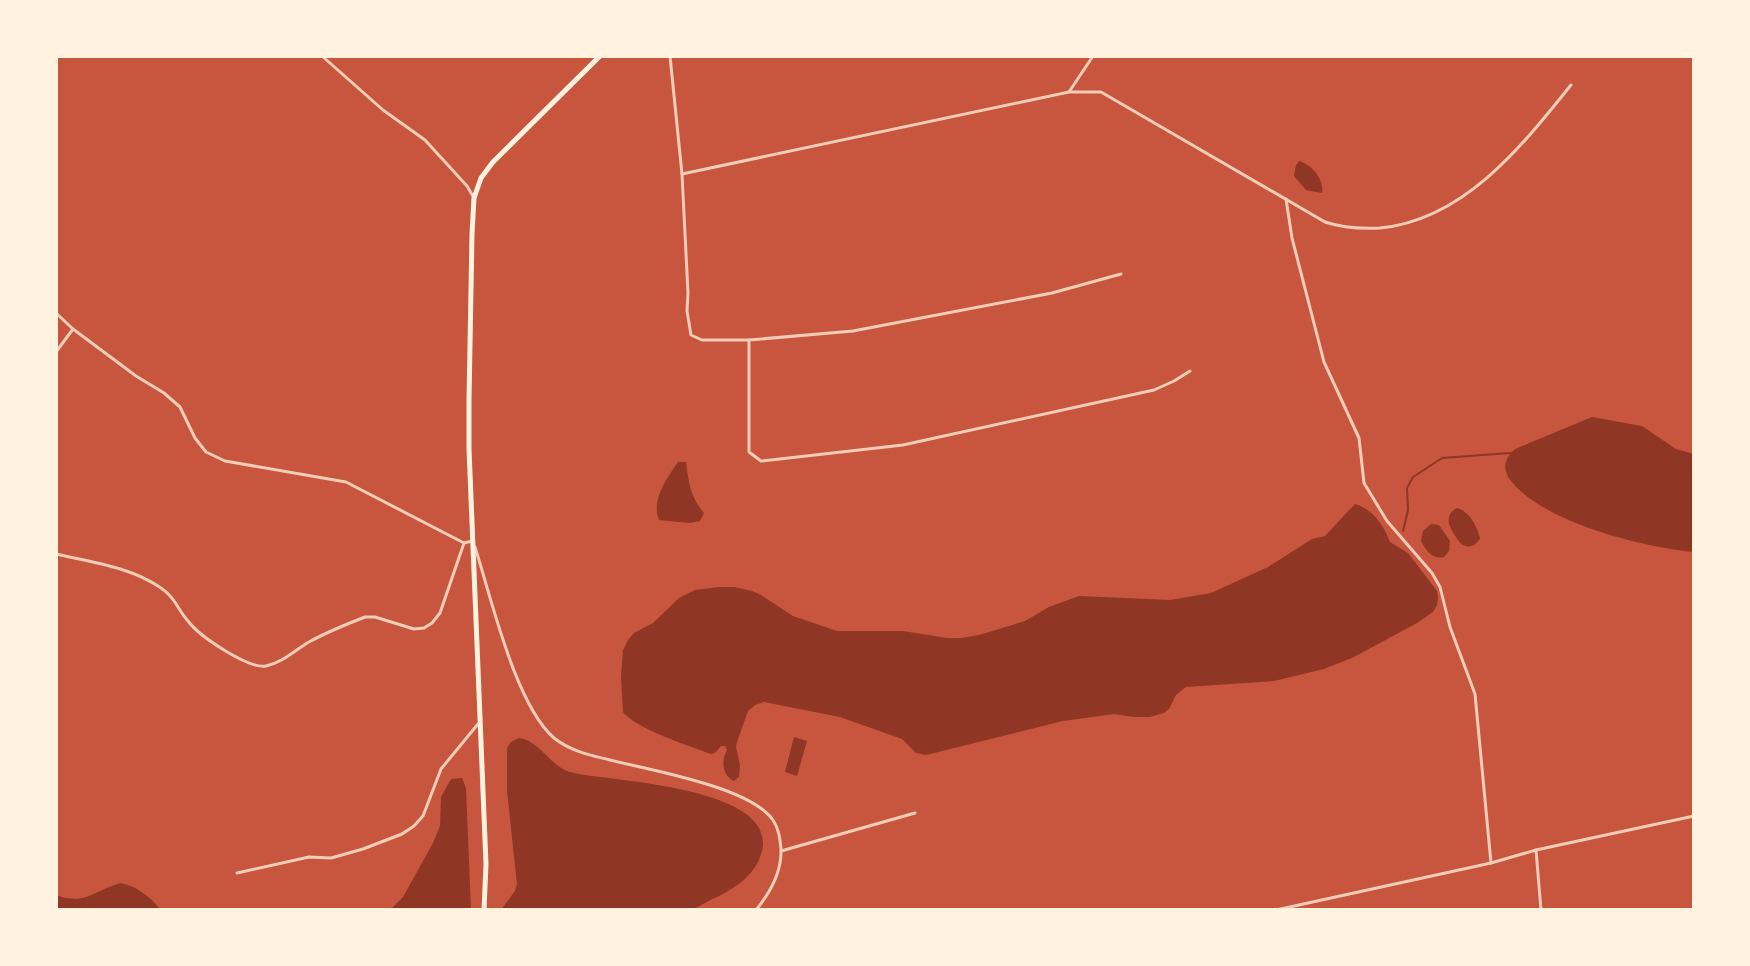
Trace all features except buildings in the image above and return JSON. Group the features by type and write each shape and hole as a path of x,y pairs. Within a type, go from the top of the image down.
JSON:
{"main road":[{"path":"484,910 486,864 469,400 474,198 481,178 493,162 600,56"}],"street":[{"path":"322,56 383,110 425,140 474,198"},
{"path":"670,56 682,174 687,311 691,335 702,340 749,340 853,331 1052,293 1121,274"},
{"path":"1069,92 1093,56"},
{"path":"682,174 1069,92 1101,92 1325,222 1349,228 1391,227 1423,218 1465,194 1500,167 1571,85"},
{"path":"1286,199 1292,238 1324,362 1359,438 1364,483 1387,521 1432,573 1440,587 1450,627 1475,694 1491,863"},
{"path":"56,313 73,329 180,407 195,438 206,452 225,461 346,482 464,543 473,541 498,624 524,693 546,730 578,752 743,796 761,807 773,820 779,834 780,864 776,878 756,910"},
{"path":"56,352 73,329"},
{"path":"749,340 749,452 761,461 857,452 923,441 1154,390 1190,371"},
{"path":"56,554 127,571 162,589 205,638 263,667 277,663 310,642 365,617 414,629 424,628 440,613 464,543"},
{"path":"237,873 309,857 331,858 402,834 423,816 441,769 481,721"},
{"path":"781,851 915,813"},
{"path":"1276,910 1694,816"},
{"path":"1536,850 1541,910"}],"shaded area":[{"path":"1299,161 1316,173 1322,193 1306,190 1294,176"},
{"path":"1592,417 1642,426 1676,449 1694,454 1694,552 1648,545 1570,521 1526,496 1511,481 1506,473 1506,464 1508,456 1515,449"},
{"path":"678,462 686,462 693,495 704,513 700,521 659,520 659,497"},
{"path":"1355,504 1372,514 1390,542 1408,553 1437,591 1437,605 1433,612 1417,623 1352,658 1324,669 1274,681 1186,687 1176,695 1169,709 1150,717 1114,714 1063,721 926,755 916,753 902,739 840,717 764,702 748,711 736,747 740,765 739,777 734,781 724,767 725,746 711,754 651,731 623,712 621,677 623,650 628,640 634,633 653,623 679,598 695,590 735,587 752,591 793,616 837,631 903,631 961,638 1025,621 1049,607 1079,596 1170,600 1211,593 1268,567 1312,539 1325,536"},
{"path":"1457,508 1469,516 1477,529 1480,538 1472,546 1461,544 1450,525 1449,516"},
{"path":"1431,524 1439,525 1450,541 1449,551 1444,557 1433,556 1421,541 1423,531"},
{"path":"794,737 807,741 797,776 785,772"},
{"path":"519,738 534,744 559,766 574,773 698,793 730,804 753,820 763,840 755,867 734,888 690,910 501,910 517,884 507,791 507,748"},
{"path":"462,778 466,788 471,910 390,910 403,897 433,843 440,826 441,797 451,779"},
{"path":"121,883 143,893 161,910 56,910 56,895 83,898"}],"waterway":[{"path":"1403,531 1408,510 1407,488 1413,477 1442,458 1510,453"}]}
